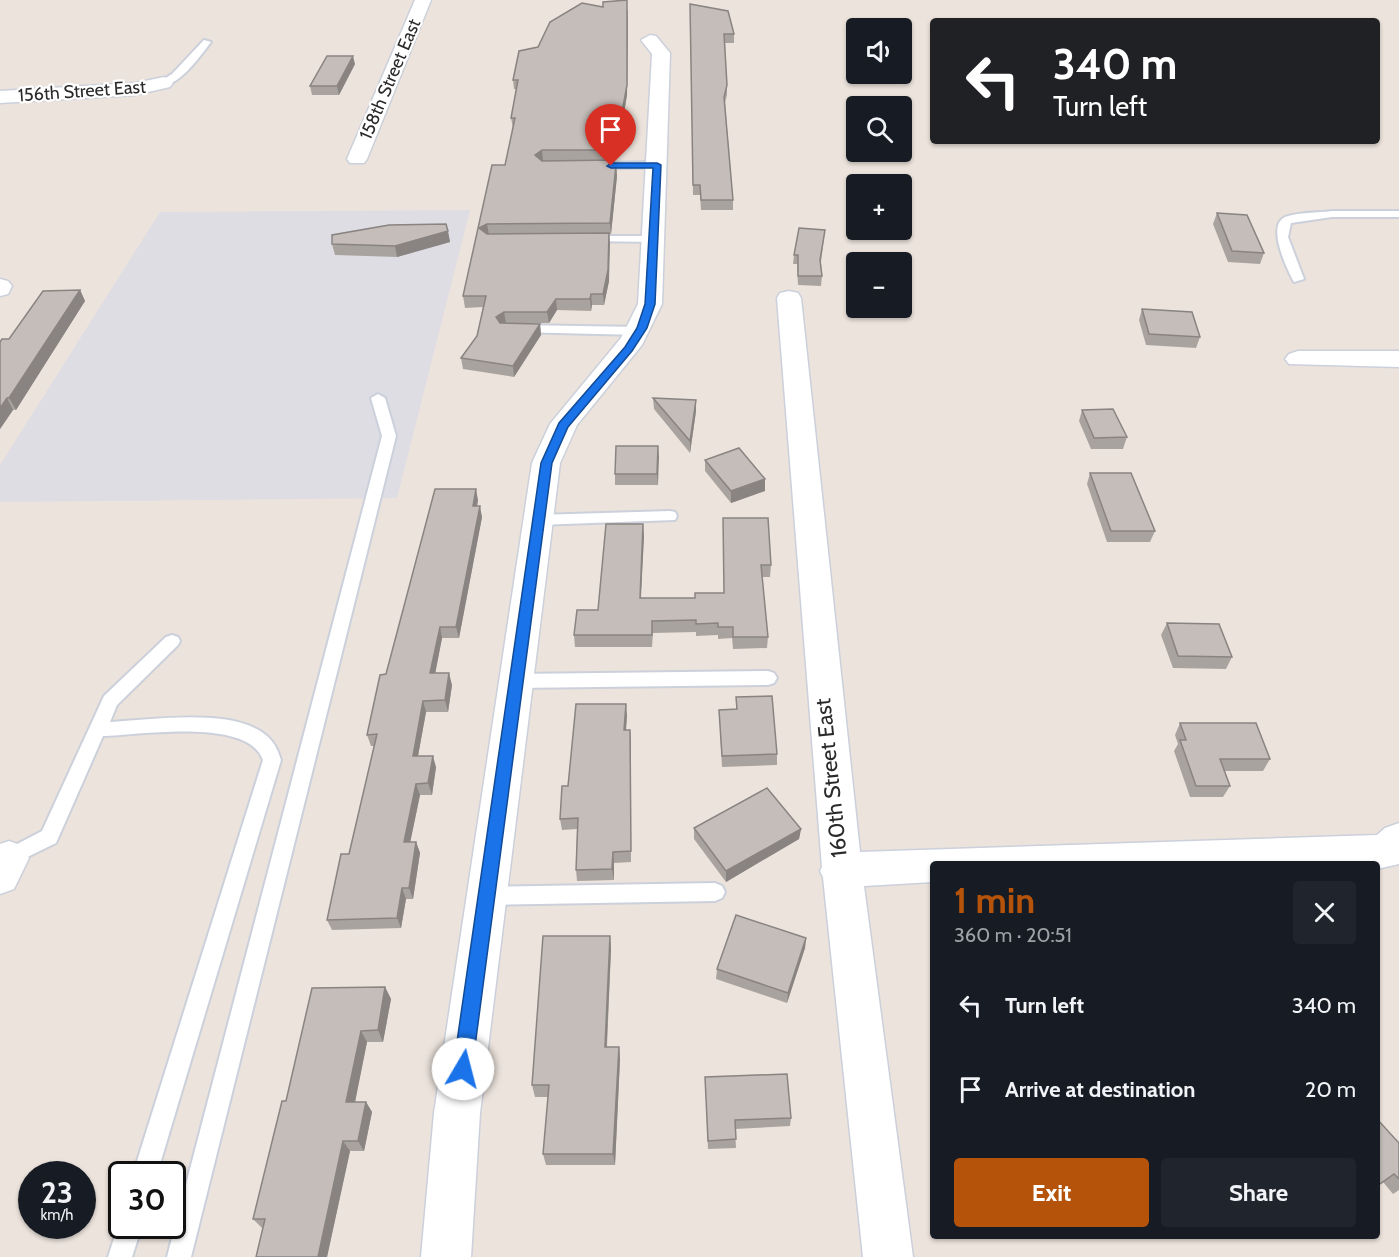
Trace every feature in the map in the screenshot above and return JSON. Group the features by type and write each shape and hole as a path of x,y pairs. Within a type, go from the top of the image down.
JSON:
{"street":[{"name":"158th Street East","path":"357,159 423,0"},
{"path":"446,1257 457,1113 546,463 563,426 621,358 640,331 653,288 661,53 650,40"},
{"name":"156th Street East","path":"0,97 142,88 164,83"},
{"name":"160th Street East","path":"789,298 815,622 840,871 888,1257"},
{"path":"1298,359 1399,359"},
{"path":"1056,861 1377,852 1393,849 1399,840"},
{"path":"840,871 930,865"}],"lane":[{"path":"164,83 175,76 207,42"},
{"path":"588,166 657,165"},
{"path":"1298,279 1282,237 1283,225 1288,220 1332,214 1399,214"},
{"path":"572,239 654,239"},
{"path":"506,329 640,331"},
{"path":"179,1257 389,436 378,398"},
{"path":"537,520 670,516"},
{"path":"4,868 49,837 110,701 172,641"},
{"path":"516,681 768,678"},
{"path":"98,729 212,726 230,728 257,737 267,746 272,760 149,1161"},
{"path":"486,896 715,892"},
{"path":"120,1257 126,1239"}],"shaded area":[{"path":"470,210 397,498 0,502 0,465 160,212"}],"building":[{"path":"627,0 627,85 615,150 542,150 535,155 542,161 614,160 613,165 616,165 610,223 487,224 479,228 487,234 609,233 608,270 603,294 591,294 590,299 556,299 547,312 504,312 496,317 500,323 540,324 513,366 461,358 477,336 486,296 463,296 492,165 505,165 515,118 511,118 518,80 513,80 519,51 538,47 550,22 582,3 603,7 603,2"},
{"path":"690,4 728,11 734,34 724,34 727,85 724,97 733,200 701,200 700,185 693,185"},
{"path":"327,56 353,56 337,86 310,86"},
{"path":"1217,213 1247,215 1264,253 1232,251"},
{"path":"446,224 448,231 395,246 332,244 332,235 389,225"},
{"path":"799,228 825,230 820,260 822,276 798,276 798,255 794,255"},
{"path":"80,290 9,398 0,408 0,342 2,339 9,339 43,291"},
{"path":"1142,309 1192,312 1200,337 1149,334"},
{"path":"653,398 696,400 690,441"},
{"path":"1113,409 1127,437 1094,438 1082,410"},
{"path":"616,446 658,446 657,474 615,474"},
{"path":"739,448 765,479 731,491 705,460"},
{"path":"1090,473 1131,473 1155,531 1111,531"},
{"path":"435,489 476,489 473,506 480,506 456,627 440,627 430,673 449,673 445,700 423,701 413,756 433,756 428,783 416,784 404,842 416,842 409,888 402,888 397,918 327,920 341,854 349,854 377,734 367,735 380,675 386,674"},
{"path":"723,518 768,518 771,565 761,565 768,637 733,637 733,627 718,627 718,623 696,624 696,620 652,621 652,635 574,635 577,610 598,610 606,524 643,524 640,598 695,598 695,593 724,593"},
{"path":"1167,623 1219,624 1232,657 1178,656"},
{"path":"772,696 777,754 722,756 719,710 737,709 736,697"},
{"path":"576,704 626,704 624,730 630,730 631,851 613,852 612,869 576,870 578,818 560,819 562,786 568,786"},
{"path":"1180,723 1256,723 1270,759 1220,759 1230,786 1196,786 1180,740 1186,740"},
{"path":"767,788 801,829 726,871 694,828"},
{"path":"736,915 806,938 788,993 717,969"},
{"path":"543,936 610,936 605,1047 619,1047 613,1154 543,1154 549,1085 532,1085"},
{"path":"385,987 378,1030 361,1031 346,1102 366,1102 358,1141 343,1141 318,1257 256,1257 265,1219 253,1219 282,1101 286,1101 312,988"},
{"path":"787,1074 791,1118 735,1120 736,1139 708,1141 705,1077"},
{"path":"1380,1122 1399,1143 1399,1179 1394,1174 1380,1184"}],"route":[{"path":"463,1069 546,463 563,426 629,349 642,328 653,288 657,165 611,166"}]}
